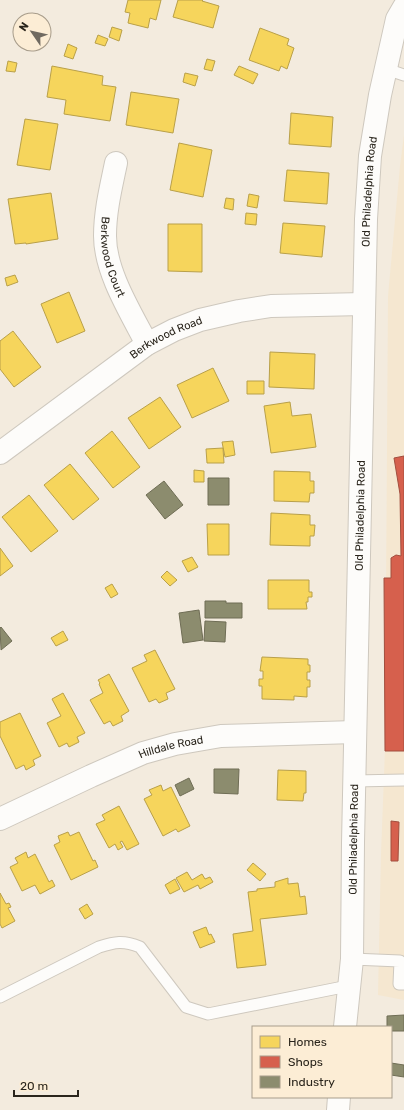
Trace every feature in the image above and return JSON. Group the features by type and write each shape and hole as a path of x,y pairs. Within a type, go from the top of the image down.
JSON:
{"street":[{"path":"388,0 404,6"},
{"name":"Old Philadelphia Road","path":"345,1026 348,986 352,959 354,781 366,219 370,156 380,95 395,72 397,19 404,6"},
{"name":"Berkwood Court","path":"116,163 106,212 105,238 109,264 118,286 147,344"},
{"name":"Berkwood Road","path":"0,453 147,344 174,330 200,320 239,311 271,306 364,304"},
{"name":"Hilldale Road","path":"0,819 143,753 175,744 221,736 355,732"},
{"path":"338,1110 339,1098"}],"lane":[{"path":"354,781 404,780"},
{"path":"0,997 98,946 116,942 129,942 140,947 186,1007 208,1014 348,986"},
{"path":"352,959 400,961 400,984 404,984"}],"shaded area":[{"path":"404,135 404,1000 378,995 385,749 388,296"}],"building: Homes":[{"path":"128,0 161,0 156,20 150,18 148,28 128,23 130,13 125,12"},
{"path":"178,0 203,0 202,1 219,6 213,28 173,17"},
{"path":"112,27 122,30 119,41 109,37"},
{"path":"260,28 289,39 287,45 294,48 287,69 281,66 279,71 249,60"},
{"path":"98,35 108,39 105,46 95,43"},
{"path":"68,44 77,48 73,59 64,56"},
{"path":"207,59 215,61 212,71 204,69"},
{"path":"8,61 17,63 15,72 6,71"},
{"path":"52,66 103,76 102,85 116,87 110,121 64,114 66,100 47,97"},
{"path":"239,66 258,74 253,84 234,75"},
{"path":"185,73 198,76 195,86 183,82"},
{"path":"131,92 179,99 173,133 126,125"},
{"path":"291,113 333,117 331,147 289,144"},
{"path":"25,119 58,124 50,170 17,165"},
{"path":"179,143 212,150 203,197 170,190"},
{"path":"287,170 329,173 327,204 284,201"},
{"path":"51,193 58,239 26,244 15,244 8,199"},
{"path":"249,194 259,196 257,208 247,206"},
{"path":"226,198 234,199 233,210 224,208"},
{"path":"246,213 257,214 256,225 245,224"},
{"path":"283,223 325,226 322,257 280,253"},
{"path":"168,224 202,224 202,272 168,271"},
{"path":"15,275 18,282 7,286 5,278"},
{"path":"69,292 85,331 57,343 41,304"},
{"path":"13,331 41,367 14,387 0,369 0,341"},
{"path":"270,352 315,354 314,389 269,387"},
{"path":"213,368 229,401 192,418 177,385"},
{"path":"247,381 264,381 264,394 247,394"},
{"path":"160,397 181,427 149,449 128,418"},
{"path":"290,402 292,416 311,414 316,447 271,453 264,406"},
{"path":"112,431 140,467 113,488 85,453"},
{"path":"233,441 235,455 225,457 222,442"},
{"path":"223,448 224,463 207,463 206,449"},
{"path":"70,464 99,499 73,520 44,485"},
{"path":"194,470 204,471 204,482 194,482"},
{"path":"274,471 310,472 310,481 314,481 314,493 310,493 309,502 274,501"},
{"path":"29,495 58,531 31,552 2,517"},
{"path":"271,513 310,515 310,525 315,525 314,536 310,536 310,546 270,545"},
{"path":"207,524 229,524 229,555 208,555"},
{"path":"0,548 13,566 0,576"},
{"path":"192,557 198,567 188,572 182,561"},
{"path":"167,571 177,580 170,586 161,577"},
{"path":"268,580 309,580 309,592 312,592 312,597 308,597 308,602 306,602 307,609 268,609"},
{"path":"112,584 118,594 111,598 105,588"},
{"path":"63,631 68,640 56,646 51,638"},
{"path":"155,650 175,689 166,693 168,699 159,703 156,699 149,702 132,668 147,661 144,655"},
{"path":"262,657 308,659 310,672 307,672 307,680 310,680 310,687 307,687 307,697 294,696 294,700 262,699 262,686 259,686 259,679 263,679 263,671 260,671"},
{"path":"109,674 129,711 121,716 123,721 113,726 110,721 104,724 90,700 103,693 98,680"},
{"path":"63,693 85,733 77,737 79,742 69,747 67,743 59,747 47,723 61,716 52,699"},
{"path":"20,713 41,756 33,760 35,765 26,770 24,765 16,769 0,736 0,722"},
{"path":"278,770 306,771 306,793 304,793 303,801 277,800"},
{"path":"161,785 163,791 171,787 190,826 178,832 176,829 163,836 144,799 152,795 149,790"},
{"path":"119,806 139,844 127,850 122,841 120,842 123,847 118,850 115,844 109,848 96,824 105,820 102,815"},
{"path":"68,832 70,836 79,832 93,861 95,860 98,867 71,880 54,845 60,842 58,836"},
{"path":"26,852 28,858 35,854 49,882 52,880 55,886 40,894 35,885 22,891 10,867 18,863 15,858"},
{"path":"253,863 266,874 260,881 247,870"},
{"path":"187,872 192,880 202,874 205,879 210,877 213,882 200,889 198,885 184,892 176,878"},
{"path":"288,878 288,884 298,883 300,897 305,896 307,914 260,919 266,965 237,968 233,934 253,931 248,892 257,891 257,889 275,887 275,882"},
{"path":"175,879 180,889 170,894 165,885"},
{"path":"0,893 6,904 9,903 11,907 8,908 15,921 2,928 0,924"},
{"path":"87,904 93,914 85,919 79,909"},
{"path":"206,927 209,935 211,934 215,942 200,948 193,932"}],"building: Shops":[{"path":"404,456 404,751 385,751 384,578 391,578 391,558 396,555 401,556 400,494 394,458"},
{"path":"391,821 399,822 398,861 391,861"}],"building: Industry":[{"path":"208,478 229,478 229,505 208,505"},
{"path":"164,481 183,505 165,519 146,495"},
{"path":"205,601 242,603 242,618 205,618"},
{"path":"199,610 203,640 183,643 179,613"},
{"path":"205,621 226,622 225,642 204,641"},
{"path":"1,627 12,641 1,650 0,628"},
{"path":"214,769 239,769 238,794 214,793"},
{"path":"189,778 194,789 180,796 175,785"},
{"path":"404,1015 404,1031 392,1031 392,1026 387,1026 387,1016"},
{"path":"392,1063 404,1065 404,1077 392,1075"}]}
